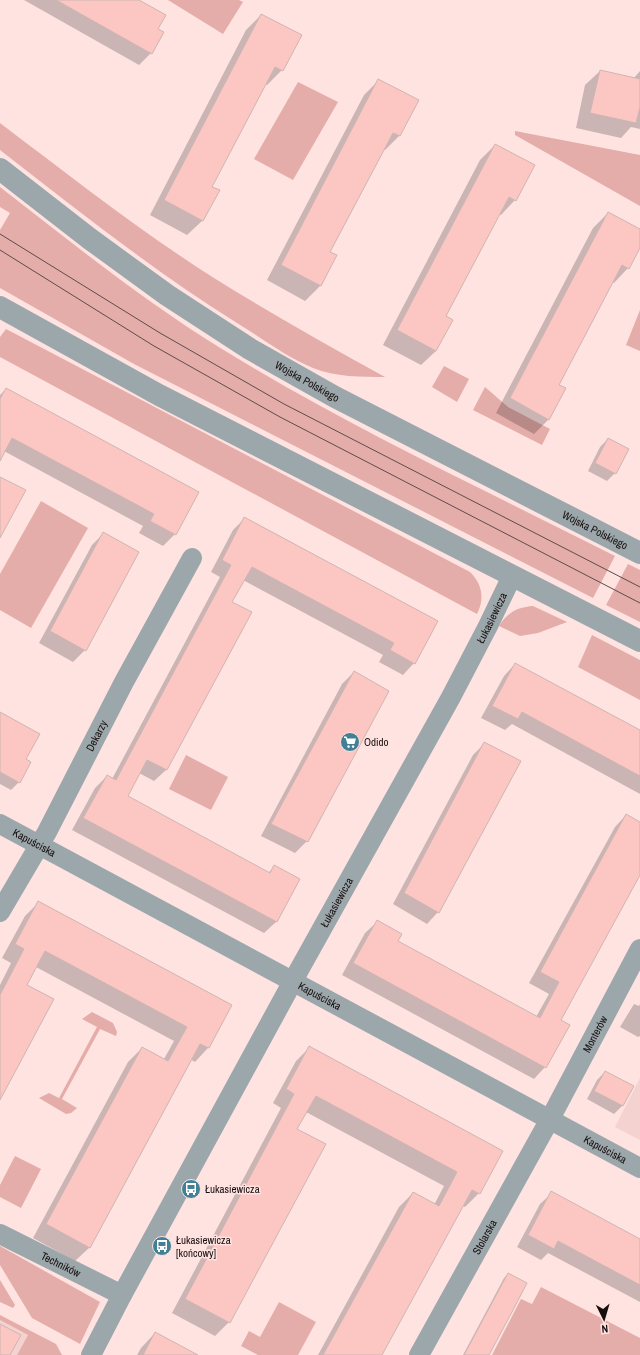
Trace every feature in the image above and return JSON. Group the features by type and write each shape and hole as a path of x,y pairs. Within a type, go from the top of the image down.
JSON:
{"street":[{"name":"Wojska Polskiego","path":"0,169 139,275 250,349 335,397 640,553"},
{"path":"0,308 159,395 640,641"},
{"name":"Dekarzy","path":"0,912 39,844 124,682 192,558"},
{"name":"Łukasiewicza","path":"92,1355 122,1295 292,982 451,697 512,576"},
{"name":"Kapuściska","path":"0,824 640,1168"},
{"name":"Monterów","path":"550,1119 640,949"},
{"name":"Stolarska","path":"419,1355 550,1119"},
{"name":"Techników","path":"0,1234 122,1295"}],"shaded area":[{"path":"168,0 239,0 243,2 223,34"},
{"path":"298,82 338,102 293,180 254,159"},
{"path":"0,123 106,203 186,260 277,316 385,377 339,375 321,371 303,364 206,303 116,240 0,150"},
{"path":"515,131 640,155 640,206 515,135"},
{"path":"0,187 136,291 193,331 270,378 367,431 615,556 593,598 134,364 0,288 0,230 10,213 0,207"},
{"path":"640,310 640,351 626,345"},
{"path":"6,329 470,572 480,586 481,592 481,602 477,614 0,357 0,337"},
{"path":"444,366 469,379 457,402 432,387"},
{"path":"485,387 508,407 550,429 542,445 473,410"},
{"path":"41,501 88,528 31,628 0,610 0,574"},
{"path":"628,564 640,570 640,622 606,605"},
{"path":"533,606 567,622 538,633 520,636 499,626 506,617 514,611"},
{"path":"592,635 640,660 640,700 578,667"},
{"path":"186,755 228,777 211,810 169,789"},
{"path":"92,1012 113,1023 117,1032 116,1036 100,1029 62,1099 77,1108 71,1113 66,1114 39,1098 49,1093 59,1098 97,1027 82,1019"},
{"path":"640,1078 640,1140 615,1127"},
{"path":"15,1156 41,1169 21,1208 0,1197 0,1185"},
{"path":"0,1246 100,1302 80,1344 32,1318 0,1265"},
{"path":"0,1280 15,1305 13,1308 0,1302"},
{"path":"541,1287 640,1338 640,1355 492,1355 521,1299 532,1304"},
{"path":"279,1302 316,1322 298,1355 258,1355 241,1346 249,1331 260,1337"},
{"path":"0,1315 56,1344 62,1355 17,1355 28,1335 0,1320"},
{"path":"0,1320 28,1335 17,1355 0,1355"}],"building":[{"path":"56,0 139,0 166,15 158,29 164,32 152,54"},
{"path":"261,14 302,35 283,71 275,67 212,187 220,190 203,221 164,200"},
{"path":"600,70 640,79 640,107 636,123 590,113"},
{"path":"378,79 419,100 400,136 393,133 330,252 337,255 321,286 281,265"},
{"path":"495,144 535,165 516,201 509,197 446,316 453,320 436,351 397,330"},
{"path":"608,212 640,229 640,248 629,269 622,265 559,385 566,388 549,420 510,398"},
{"path":"6,388 199,492 176,535 150,521 154,514 12,438 0,461 0,399"},
{"path":"608,438 629,449 616,474 595,463"},
{"path":"0,477 26,490 0,538"},
{"path":"244,517 438,621 415,664 390,650 394,643 252,567 232,602 252,612 167,770 147,760 128,796 270,873 274,865 300,879 277,922 83,818 107,775 116,780 231,565 222,560"},
{"path":"103,532 139,552 86,651 50,631"},
{"path":"515,663 640,730 640,776 522,712 518,719 492,706"},
{"path":"354,671 389,691 308,842 271,824"},
{"path":"0,712 40,734 26,759 31,762 20,783 0,772"},
{"path":"484,742 521,761 439,913 404,893"},
{"path":"626,814 640,822 640,875 561,1020 570,1025 546,1068 353,963 377,920 402,934 398,941 540,1018 559,982 540,972"},
{"path":"38,901 232,1005 209,1048 200,1044 90,1248 46,1224 142,1047 168,1061 187,1027 45,951 27,985 54,999 0,1100 0,995 24,949 15,944"},
{"path":"309,1046 503,1151 480,1194 472,1190 382,1355 323,1355 413,1192 439,1206 457,1172 316,1096 297,1129 326,1144 230,1323 185,1299 294,1094 286,1089"},
{"path":"605,1071 634,1086 623,1106 594,1091"},
{"path":"551,1191 640,1239 640,1285 558,1241 554,1249 528,1235"},
{"path":"508,1273 527,1283 489,1355 464,1355"},
{"path":"0,1324 21,1335 10,1355 0,1355"},
{"path":"155,1332 198,1355 143,1355"}],"tram line":[{"path":"0,234 160,333 284,404 640,587"},
{"path":"0,250 154,346 280,417 640,603"}],"place":[{"name":"Odido","path":"350,742"},
{"name":"Łukasiewicza","path":"191,1189"},
{"name":"Łukasiewicza [końcowy]","path":"162,1246"}]}
